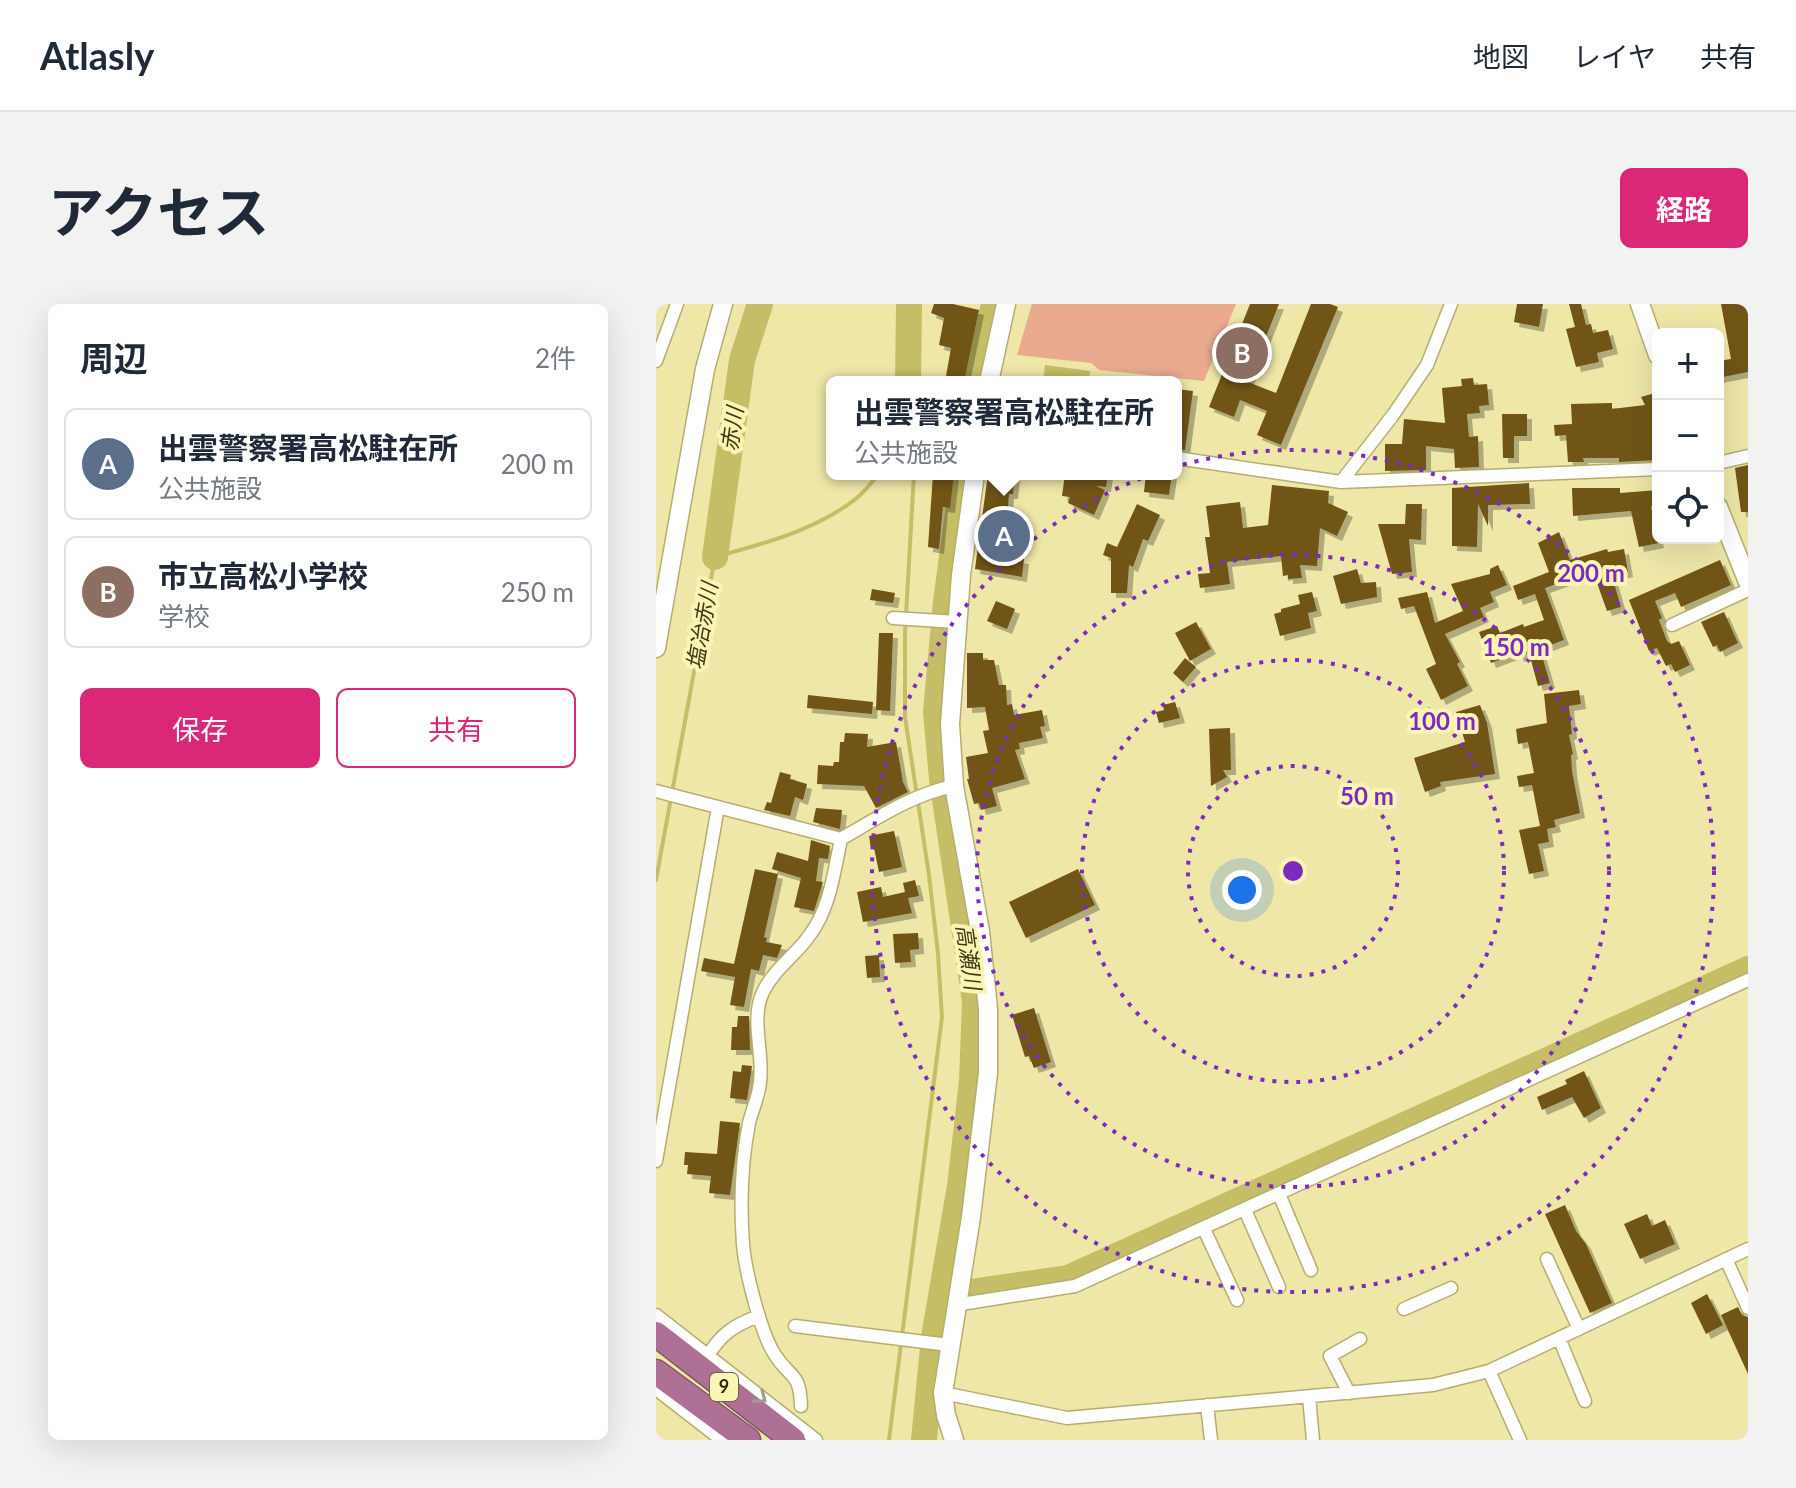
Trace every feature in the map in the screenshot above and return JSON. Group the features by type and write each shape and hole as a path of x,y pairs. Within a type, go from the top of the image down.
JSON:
{"highway":[{"name":"9","path":"656,1334 793,1440"},
{"name":"9","path":"656,1372 748,1440"}],"street":[{"path":"656,361 677,304"},
{"path":"656,648 705,369 723,304"},
{"path":"990,376 1006,304"},
{"path":"1341,482 1427,365 1451,304"},
{"path":"1640,304 1652,338"},
{"path":"1724,462 1748,456"},
{"path":"1182,459 1341,482 1652,469"},
{"path":"954,1440 943,1393 982,1141 988,1057 988,1009 980,931 954,786 950,724 957,622 974,480"},
{"path":"1724,522 1748,582"},
{"path":"1672,625 1748,590"},
{"path":"893,618 957,622"},
{"path":"656,791 841,839 909,800 935,789 954,786"},
{"path":"656,1161 718,807"},
{"path":"801,1406 801,1386 775,1355 759,1316 743,1248 740,1178 760,1082 758,1008 777,970 808,938 820,920 841,839"},
{"path":"955,1305 1075,1286 1748,980"},
{"path":"1279,1194 1311,1270"},
{"path":"1245,1210 1279,1287"},
{"path":"1204,1229 1237,1300"},
{"path":"943,1393 1067,1418 1433,1385 1489,1371 1748,1249"},
{"path":"1547,1259 1579,1329"},
{"path":"1726,1259 1748,1308"},
{"path":"1404,1309 1451,1288"},
{"path":"656,1315 816,1440"},
{"path":"707,1357 719,1337 737,1324 759,1316"},
{"path":"795,1326 949,1345"},
{"path":"1559,1338 1585,1401"},
{"path":"1349,1393 1330,1356 1360,1339"},
{"path":"1489,1371 1520,1440"},
{"path":"656,1389 722,1440"},
{"path":"1309,1397 1313,1440"},
{"path":"1207,1405 1211,1440"}],"shaded area":[{"path":"1032,304 1236,304 1204,381 1182,379 1182,376 1099,370 1091,363 1017,355"},
{"path":"1045,365 1090,371 1090,376 1044,376"}],"building":[{"path":"934,304 953,304 979,310 965,376 946,376 951,348 939,345 944,318 931,313"},
{"path":"1250,304 1279,304 1248,382 1276,393 1311,304 1338,307 1281,445 1257,435 1267,411 1240,400 1234,417 1209,407"},
{"path":"1517,304 1543,304 1539,327 1514,322"},
{"path":"1569,304 1581,304 1586,325 1591,324 1593,333 1608,330 1613,349 1597,353 1599,362 1576,367 1566,329 1575,327"},
{"path":"1721,304 1748,304 1748,372 1724,377 1724,360 1731,359"},
{"path":"1473,378 1474,385 1487,384 1489,405 1479,406 1480,413 1467,414 1469,437 1478,436 1479,467 1455,468 1454,449 1426,446 1426,470 1385,471 1385,444 1402,444 1404,419 1445,423 1442,388 1462,386 1461,379"},
{"path":"1182,390 1193,391 1185,450 1182,450"},
{"path":"1652,394 1652,460 1619,462 1619,458 1583,458 1584,462 1568,462 1566,435 1555,436 1554,425 1572,424 1571,404 1612,403 1612,409 1645,405 1641,397"},
{"path":"1502,414 1527,414 1527,436 1514,436 1514,458 1503,458"},
{"path":"1748,465 1748,512 1741,512 1735,468"},
{"path":"933,480 953,480 950,508 943,507 939,549 928,547"},
{"path":"987,480 1014,480 1013,494 1009,494 1006,557 1024,559 1022,577 975,569"},
{"path":"1064,480 1107,480 1106,487 1096,486 1105,490 1094,515 1068,503 1070,497 1062,496"},
{"path":"1145,480 1171,480 1169,495 1144,492"},
{"path":"1529,483 1530,504 1488,505 1488,526 1478,504 1477,547 1452,546 1452,488"},
{"path":"1272,485 1329,491 1328,503 1348,512 1337,536 1320,528 1317,566 1300,565 1302,578 1288,579 1288,575 1283,576 1281,556 1227,562 1230,584 1200,588 1198,574 1210,573 1205,537 1210,537 1206,506 1240,502 1243,528 1268,525"},
{"path":"1572,488 1620,488 1620,493 1652,490 1654,544 1639,547 1631,511 1573,516"},
{"path":"1137,504 1160,515 1148,541 1143,539 1133,567 1129,565 1127,593 1111,593 1111,558 1103,555 1107,543 1117,547"},
{"path":"1406,504 1422,504 1421,540 1409,539 1412,572 1392,574 1378,524 1405,524"},
{"path":"1559,532 1570,560 1607,549 1608,552 1624,549 1628,572 1612,576 1621,607 1607,611 1591,566 1564,576 1565,581 1545,588 1564,640 1540,649 1550,683 1538,686 1529,653 1519,657 1518,653 1491,663 1479,632 1497,626 1500,633 1544,620 1535,594 1518,600 1513,586 1549,572 1538,543"},
{"path":"1720,560 1731,585 1681,607 1675,593 1655,601 1667,641 1671,644 1679,641 1690,665 1675,672 1671,664 1666,666 1657,648 1649,651 1629,600"},
{"path":"1498,565 1507,585 1490,592 1494,602 1480,608 1484,617 1445,634 1468,686 1441,700 1426,669 1436,664 1414,606 1401,609 1398,598 1427,592 1435,623 1463,611 1451,584 1490,574 1490,569"},
{"path":"1357,569 1361,583 1376,582 1377,597 1341,604 1333,576"},
{"path":"872,589 895,593 893,603 870,600"},
{"path":"1312,592 1317,611 1308,613 1311,628 1280,636 1274,614 1300,604 1298,595"},
{"path":"996,601 1015,609 1007,629 987,621"},
{"path":"1724,612 1738,643 1720,652 1717,645 1713,647 1701,622"},
{"path":"1196,622 1211,649 1190,661 1175,633"},
{"path":"879,633 893,633 890,711 876,710"},
{"path":"967,653 983,653 983,660 994,660 999,685 1006,685 1007,705 1012,704 1014,715 1042,710 1045,726 1040,727 1043,738 1019,743 1020,749 1015,750 1025,779 992,788 997,806 981,810 979,803 974,804 967,779 966,757 988,753 983,731 989,730 985,707 967,708"},
{"path":"1185,658 1196,667 1183,682 1173,673"},
{"path":"1579,690 1581,704 1569,706 1572,734 1569,735 1580,813 1554,820 1556,827 1547,829 1549,842 1538,844 1544,871 1529,874 1519,830 1540,826 1532,785 1519,787 1517,776 1534,773 1528,742 1518,744 1516,729 1547,723 1544,694"},
{"path":"808,695 873,702 872,714 807,708"},
{"path":"1175,702 1180,718 1159,723 1156,712 1164,710 1163,705"},
{"path":"1480,705 1487,723 1495,774 1440,782 1441,786 1425,792 1414,758 1465,742 1456,712"},
{"path":"1230,728 1231,770 1223,770 1227,777 1211,786 1209,729"},
{"path":"845,733 868,734 867,747 896,742 903,782 908,792 876,808 864,786 817,784 818,765 833,766 834,762 839,762 840,742 844,742"},
{"path":"780,772 807,784 803,800 795,797 790,816 764,810 767,802 771,803"},
{"path":"816,808 842,810 840,829 813,822"},
{"path":"894,831 902,867 879,872 869,836"},
{"path":"811,840 830,846 828,859 819,858 816,881 823,882 814,911 794,907 801,878 772,869 777,852 808,861"},
{"path":"755,869 778,874 764,937 767,938 766,942 782,945 777,958 763,955 759,971 751,969 744,1007 730,1005 735,977 701,971 704,958 734,964"},
{"path":"1078,869 1095,905 1026,938 1009,902"},
{"path":"915,880 919,896 908,898 912,913 863,922 857,892 881,887 883,897 905,892 903,883"},
{"path":"918,933 919,949 910,950 911,962 895,963 893,934"},
{"path":"879,955 880,977 867,978 865,956"},
{"path":"1034,1008 1051,1062 1034,1068 1029,1056 1025,1057 1012,1015"},
{"path":"738,1016 749,1016 750,1050 731,1050 732,1027 737,1027"},
{"path":"742,1065 752,1066 747,1100 730,1098 733,1071 741,1072"},
{"path":"1584,1071 1601,1108 1584,1118 1572,1097 1542,1110 1537,1097 1567,1084 1565,1080"},
{"path":"720,1121 740,1123 730,1195 709,1193 711,1176 687,1174 688,1165 684,1165 685,1152 717,1154"},
{"path":"1565,1205 1612,1303 1590,1313 1545,1214"},
{"path":"1647,1214 1652,1226 1665,1220 1675,1244 1640,1259 1624,1224"},
{"path":"1707,1294 1723,1325 1706,1334 1691,1303"},
{"path":"1738,1307 1742,1315 1748,1317 1748,1374 1721,1315"}],"waterway":[{"name":"赤川","path":"715,557 742,360 760,304"},
{"name":"塩冶赤川","path":"908,376 909,304"},
{"name":"高瀬川","path":"977,376 994,304"},
{"name":"塩冶赤川","path":"656,880 715,557 821,521 857,498 874,480"},
{"path":"889,1440 942,1017 929,875 905,717 905,633 914,480"},
{"name":"高瀬川","path":"924,1440 934,1337 960,1186 972,1081 975,1001 942,779 936,712 946,602 962,480"},
{"path":"943,1296 1068,1278 1748,969"}],"place":[{"name":"市立高松小学校","path":"1242,353"},
{"name":"出雲警察署高松駐在所","path":"1004,536"}]}
